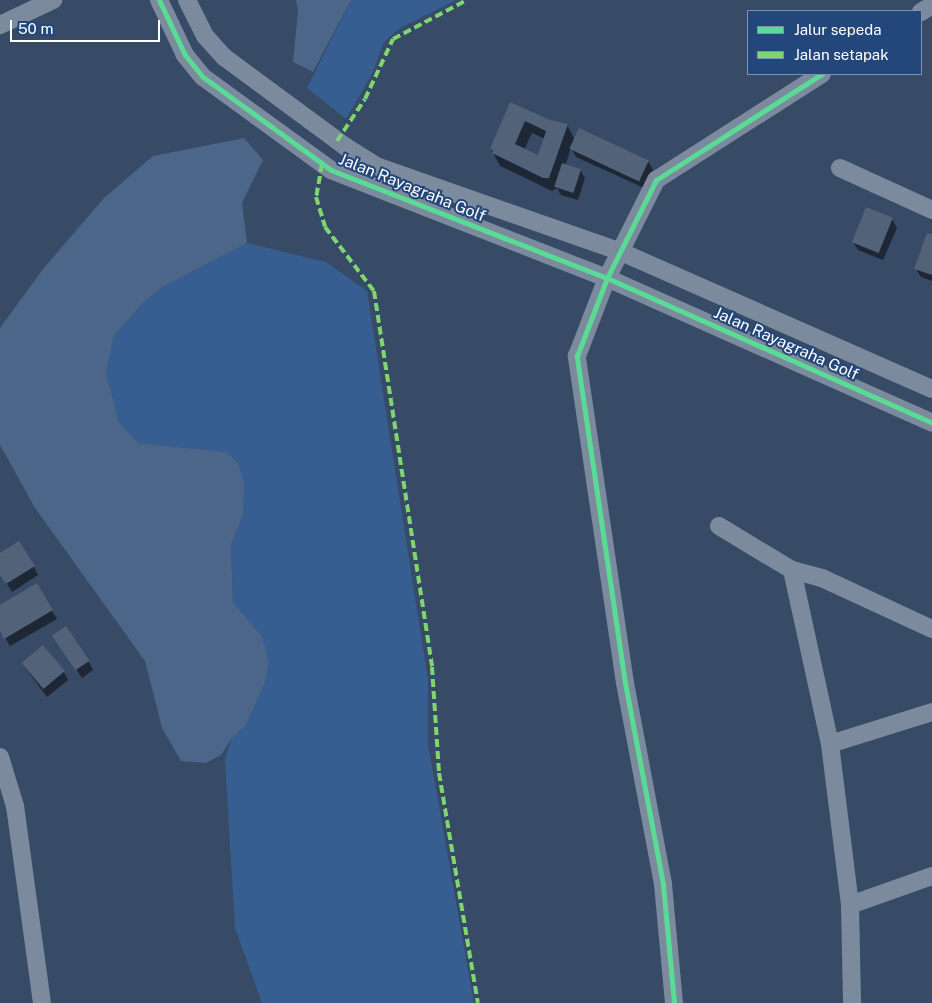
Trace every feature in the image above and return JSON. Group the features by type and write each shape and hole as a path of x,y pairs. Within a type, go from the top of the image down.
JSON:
{"street":[{"path":"0,25 53,0"},
{"name":"Jalan Rayagraha Golf","path":"158,0 185,55 203,77 330,170 607,278 932,423"},
{"name":"Jalan Rayagraha Golf","path":"187,0 205,36 224,57 346,148 376,166 620,251 932,389"},
{"path":"674,1003 663,884 625,683 577,356 607,278 656,180 820,75"},
{"path":"840,168 932,210"},
{"path":"719,526 778,559 792,570 822,578 932,629"},
{"path":"792,570 830,744 850,905 852,1003"},
{"path":"830,744 932,712"},
{"path":"0,757 15,806 42,1003"},
{"path":"850,905 932,876"}],"shaded area":[{"path":"296,0 351,0 313,72 293,62 298,11"},
{"path":"351,0 456,0 400,28 384,42 372,74 346,119 307,88"},
{"path":"244,138 263,160 242,203 247,243 161,288 141,305 114,336 106,373 119,422 138,443 226,452 238,463 244,483 243,515 231,545 233,602 262,637 269,663 264,685 246,725 231,739 221,755 206,763 181,761 162,728 145,661 35,508 0,445 0,328 43,269 104,198 153,156"},
{"path":"247,243 326,262 367,291 428,680 428,744 474,1003 262,1003 235,928 225,760 231,739 246,725 264,685 262,637 233,602 231,545 243,515 226,452 138,443 119,422 106,373 114,336 141,305 161,288"}],"building":[{"path":"510,102 550,120 568,124 549,178 543,178 492,153 493,150 490,149","holes":["525,121 546,131 538,155 515,144"]},
{"path":"579,128 649,161 639,181 569,149"},
{"path":"562,163 581,169 573,193 554,187"},
{"path":"866,207 893,218 879,253 852,242"},
{"path":"927,233 932,234 932,275 914,269"},
{"path":"19,541 35,566 6,584 0,575 0,553"},
{"path":"37,583 53,610 4,639 0,631 0,605"},
{"path":"66,626 89,661 75,670 52,636"},
{"path":"43,645 65,671 43,689 22,663"}],"marked path":[{"path":"337,141 365,99 393,39 467,0"},
{"path":"322,164 316,197 325,227 374,291 432,667 439,773 478,1003"}],"cycle path":[{"path":"159,0 185,55 203,77 331,170 607,278 932,423"},
{"path":"674,1003 663,884 625,683 577,356 607,278 656,180 820,75"}]}
